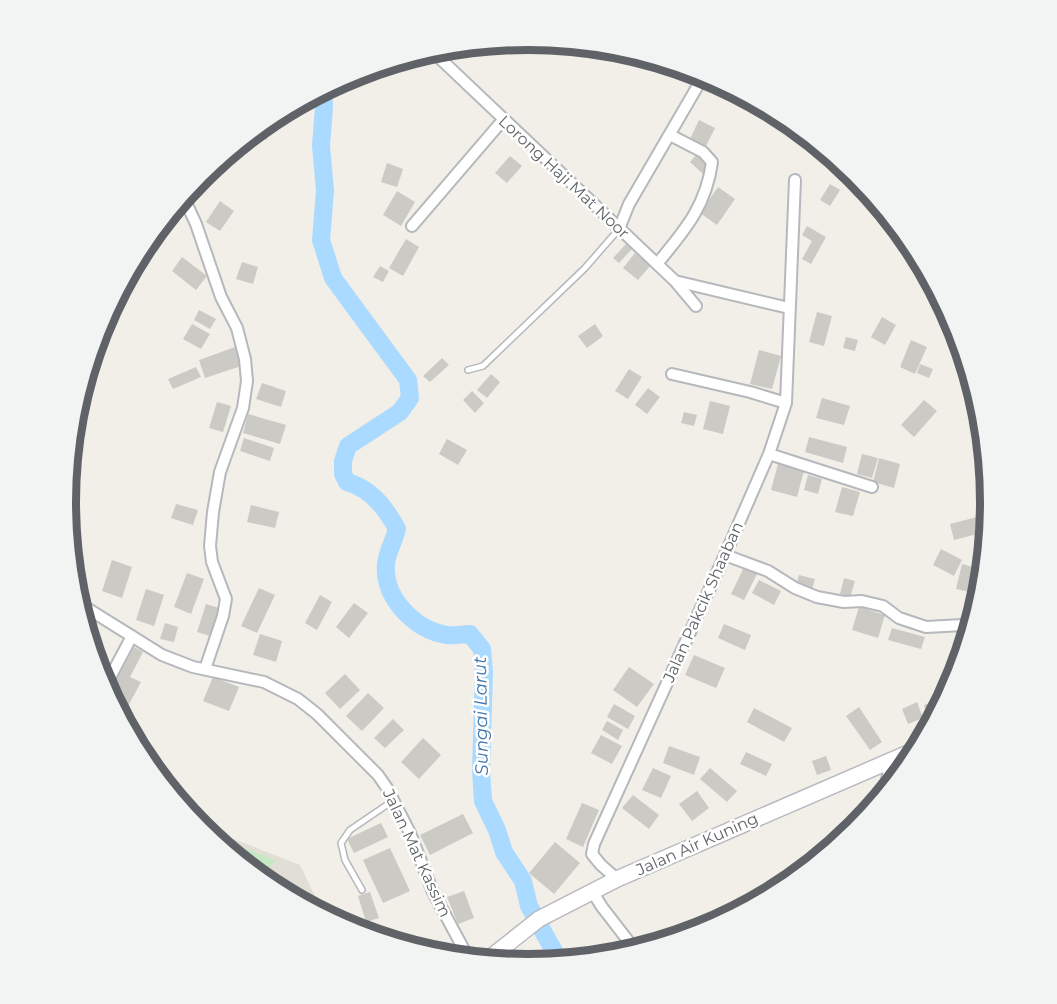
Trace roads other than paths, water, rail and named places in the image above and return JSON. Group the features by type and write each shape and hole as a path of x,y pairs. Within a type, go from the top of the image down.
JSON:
{"main road":[{"name":"Jalan Air Kuning","path":"495,954 539,919 592,891 904,755"}],"street":[{"name":"Lorong Haji Mat Noor","path":"439,58 675,281 696,306"},
{"path":"619,229 629,204 699,83"},
{"path":"412,226 503,120"},
{"path":"657,264 689,225 709,184 712,162 703,152 670,135"},
{"name":"Jalan Pakcik Shaaban","path":"617,879 594,859 592,854 594,844 725,555 769,454 786,404 795,180"},
{"path":"187,205 221,297 237,328 245,359 247,381 243,408 220,472 213,512 210,546 212,562 226,599 223,616 205,669"},
{"path":"675,281 789,308"},
{"path":"672,374 750,392 786,404"},
{"path":"769,454 872,487"},
{"path":"725,555 768,572 795,588 818,597 844,602 862,601 883,606 899,618 926,627 964,625"},
{"name":"Jalan Mat Kassim","path":"89,609 162,655 185,664 264,682 298,699 317,714 378,775 394,800 433,892 464,950"},
{"path":"111,676 132,636"},
{"path":"888,776 891,760"},
{"path":"592,891 630,943"}],"lane":[{"path":"468,370 483,366 585,268 619,229"},
{"path":"362,890 345,860 341,843 350,830 394,800"}],"waterway":[{"name":"Sungai Larut","path":"323,98 321,146 325,191 321,240 333,278 408,380 410,398 400,412 348,446 343,461 343,474 347,482 363,489 377,500 397,529 386,564 386,577 390,589 403,610 424,627 435,632 450,635 470,634 482,649 484,672 481,770 483,801 497,830 504,852 523,881 529,906 556,954"}]}
